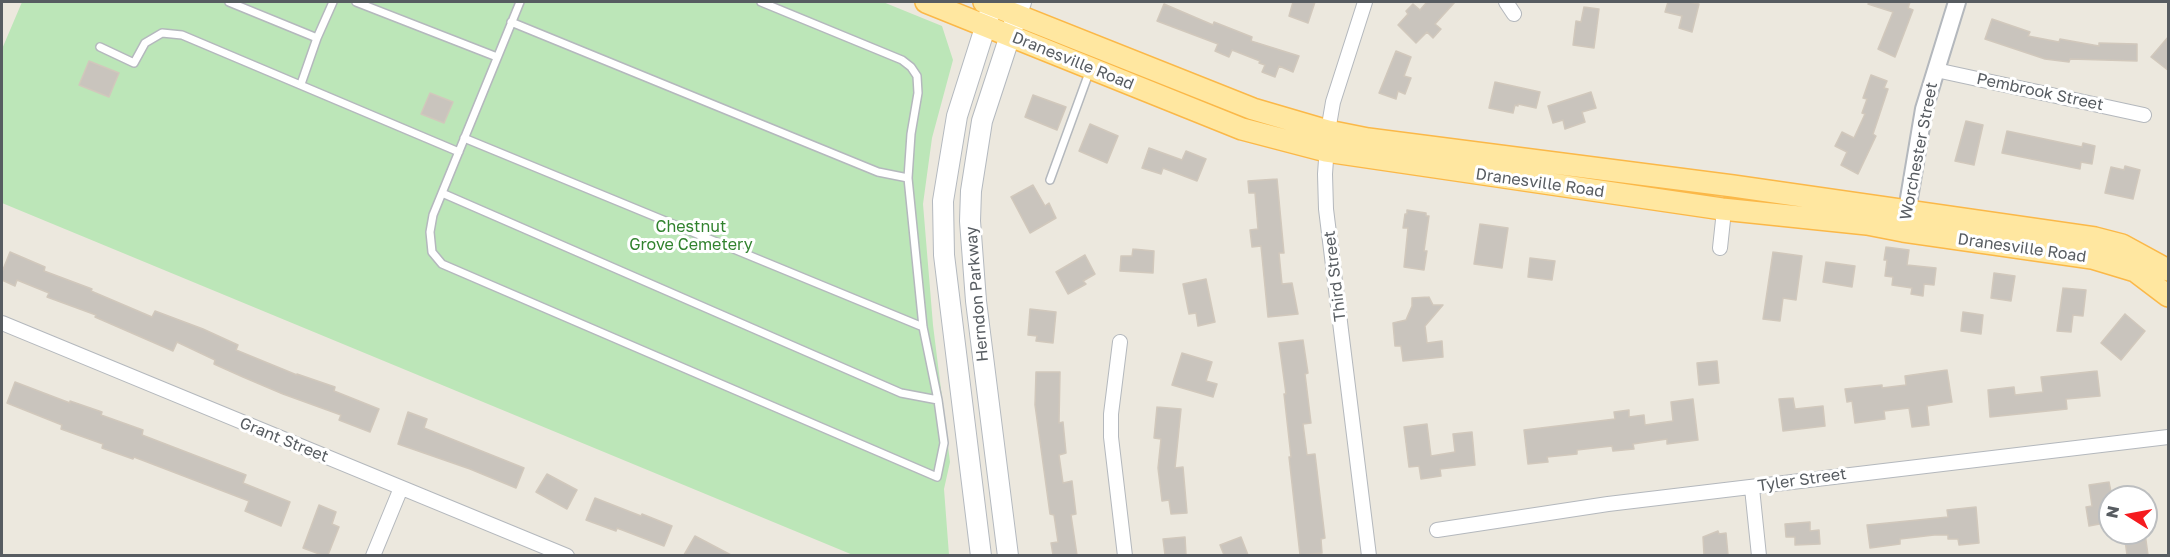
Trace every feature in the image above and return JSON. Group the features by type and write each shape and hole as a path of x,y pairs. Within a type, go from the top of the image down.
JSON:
{"main road":[{"name":"Dranesville Road","path":"926,2 985,26 1016,17 1253,109 1327,141 1368,139 1733,186 2100,260 2135,271 2169,296"},
{"name":"Dranesville Road","path":"990,3 1016,17 1091,68 1242,129 1327,141 1722,209 1867,224 1905,221 2095,238 2122,245 2169,270"},
{"name":"Herndon Parkway","path":"981,555 944,255 943,201 957,116 990,3"},
{"name":"Herndon Parkway","path":"1008,555 973,274 970,221 971,191 982,122 1016,17"}],"street":[{"name":"Third Street","path":"1365,2 1333,102 1327,141 1326,209 1369,555"},
{"path":"1506,2 1514,14"},
{"name":"Worchester Street","path":"1905,221 1924,110 1957,2"},
{"name":"Pembrook Street","path":"1936,70 2144,115"},
{"path":"1720,248 1722,209"},
{"name":"Grant Street","path":"2,323 567,555"},
{"path":"1120,342 1111,414 1111,437 1125,555"},
{"name":"Tyler Street","path":"1437,530 1608,504 2169,437"},
{"path":"373,555 401,488"},
{"path":"1752,488 1759,555"}],"lane":[{"path":"229,2 317,38"},
{"path":"301,84 317,38 333,2"},
{"path":"356,2 497,57"},
{"path":"520,2 433,215 430,232 432,252 442,264 937,477 944,443 923,327 908,178 911,134 918,93 917,76 911,67 893,56 761,2"},
{"path":"512,22 878,172 908,178"},
{"path":"100,47 134,63 145,43 162,33 183,35 459,152"},
{"path":"1050,180 1099,48"},
{"path":"464,138 923,327"},
{"path":"442,193 901,393 938,400"}],"green space":[{"name":"Chestnut Grove Cemetery","path":"22,2 883,2 942,26 953,60 932,138 923,204 933,325 950,462 944,489 949,555 853,555 2,203 2,49"}],"building":[{"path":"1293,2 1315,2 1308,23 1289,16"},
{"path":"1427,2 1455,2 1435,24 1441,29 1433,38 1427,32 1416,43 1398,25 1413,4 1420,10"},
{"path":"1668,2 1699,4 1692,32 1679,28 1682,16 1665,12"},
{"path":"1869,2 1910,2 1908,8 1913,10 1895,57 1878,49 1893,12 1868,4"},
{"path":"1164,4 1213,25 1214,22 1252,37 1251,41 1299,56 1293,72 1279,66 1275,77 1262,72 1265,65 1259,63 1260,61 1232,50 1229,57 1215,51 1218,44 1157,21"},
{"path":"1584,7 1599,9 1594,48 1573,45 1576,21 1581,22"},
{"path":"1992,19 2030,32 2028,36 2059,42 2060,39 2099,46 2099,43 2137,44 2137,61 2070,59 2069,62 2045,59 1985,39"},
{"path":"2169,36 2169,71 2151,57"},
{"path":"1396,51 1411,57 1404,76 1411,78 1405,94 1398,91 1396,99 1379,93"},
{"path":"89,61 119,73 109,97 79,85"},
{"path":"1871,75 1887,81 1884,88 1888,89 1873,134 1876,136 1858,174 1841,165 1847,152 1835,146 1842,132 1854,138 1865,114 1862,113 1867,99 1863,98"},
{"path":"1495,82 1540,92 1536,108 1518,104 1518,106 1515,105 1513,113 1489,108"},
{"path":"1591,92 1596,108 1582,112 1585,122 1565,129 1563,120 1553,123 1548,106"},
{"path":"430,93 453,102 444,123 421,114"},
{"path":"1033,95 1066,107 1057,130 1025,117"},
{"path":"1966,121 1983,125 1974,165 1955,161"},
{"path":"1090,124 1118,136 1107,163 1079,151"},
{"path":"2007,131 2082,147 2083,143 2095,146 2092,164 2081,162 2080,169 2002,153"},
{"path":"1149,148 1182,160 1186,151 1206,159 1197,181 1163,168 1161,174 1142,168"},
{"path":"2125,166 2140,170 2133,199 2105,193 2111,167 2124,170"},
{"path":"1277,179 1284,253 1279,253 1282,284 1292,283 1298,314 1268,317 1261,246 1252,247 1250,230 1258,229 1255,193 1249,193 1248,181"},
{"path":"1033,185 1045,206 1049,203 1056,218 1030,233 1011,197"},
{"path":"1407,210 1426,213 1426,216 1429,216 1424,270 1404,267 1408,228 1403,228"},
{"path":"1480,224 1508,228 1502,268 1474,264"},
{"path":"1886,247 1909,250 1907,265 1936,268 1934,285 1924,284 1923,296 1911,294 1912,288 1892,285 1893,277 1885,276"},
{"path":"1133,249 1154,251 1153,273 1120,271 1121,256 1132,256"},
{"path":"10,252 45,267 44,271 92,289 91,291 152,317 155,311 203,329 238,345 236,350 297,375 335,387 334,391 379,409 370,432 339,420 341,415 283,394 214,364 215,360 177,342 173,351 95,317 96,315 47,297 49,293 17,280 15,286 2,280 2,272"},
{"path":"1773,252 1802,256 1796,300 1783,298 1780,321 1763,319"},
{"path":"1085,255 1095,274 1083,281 1086,284 1068,294 1056,272"},
{"path":"1530,258 1555,261 1552,280 1528,277"},
{"path":"1826,262 1855,266 1852,287 1823,282"},
{"path":"1994,273 2015,276 2011,301 1991,298"},
{"path":"1206,279 1215,322 1198,326 1196,313 1189,314 1183,284"},
{"path":"2063,288 2086,290 2083,316 2073,315 2071,332 2057,331"},
{"path":"1429,297 1433,305 1443,305 1425,326 1427,343 1442,341 1443,357 1403,361 1401,346 1395,346 1393,323 1406,320 1412,306 1412,298"},
{"path":"1030,309 1056,312 1053,343 1036,341 1037,336 1028,335"},
{"path":"1963,312 1983,315 1981,334 1961,331"},
{"path":"2125,314 2145,331 2121,360 2101,343"},
{"path":"1303,340 1308,373 1305,374 1311,423 1303,424 1307,455 1315,454 1325,538 1321,539 1322,553 1300,555 1289,457 1291,457 1284,394 1286,394 1279,343"},
{"path":"1182,353 1212,362 1206,381 1217,384 1213,397 1172,385"},
{"path":"1717,361 1719,383 1699,385 1697,363"},
{"path":"1947,370 1952,402 1927,406 1929,425 1912,427 1909,408 1884,411 1885,419 1855,423 1852,401 1847,402 1845,389 1906,385 1905,376"},
{"path":"2097,371 2100,396 2066,399 2067,409 1990,417 1988,390 2014,387 2015,395 2043,392 2041,377"},
{"path":"1036,372 1060,372 1059,423 1063,422 1066,453 1059,455 1063,483 1072,481 1076,514 1071,515 1077,555 1053,555 1051,543 1058,542 1054,515 1050,514 1035,405"},
{"path":"15,382 70,403 70,401 102,412 101,415 143,430 142,435 246,475 243,483 290,502 281,526 245,511 249,501 134,457 133,459 102,448 103,444 61,429 62,425 7,403"},
{"path":"1793,398 1795,409 1823,406 1825,426 1783,431 1779,399"},
{"path":"1693,399 1698,440 1667,444 1667,439 1633,444 1634,449 1613,451 1612,446 1577,450 1577,454 1547,457 1548,462 1528,464 1524,430 1615,419 1614,412 1629,410 1629,417 1644,415 1645,425 1673,421 1671,402"},
{"path":"1157,407 1181,409 1175,468 1183,467 1187,513 1171,514 1169,500 1162,501 1158,468 1161,439 1154,438"},
{"path":"408,412 427,419 424,428 524,468 516,488 398,444"},
{"path":"1427,424 1431,456 1455,452 1453,434 1472,432 1475,465 1440,469 1441,476 1421,479 1419,466 1409,467 1404,427"},
{"path":"547,474 577,490 567,509 536,492"},
{"path":"2109,482 2110,485 2098,485 2098,524 2089,526 2086,507 2092,506 2089,485"},
{"path":"595,498 672,526 664,546 617,528 616,531 586,520"},
{"path":"319,505 336,512 332,524 339,527 328,555 303,548"},
{"path":"1976,507 1979,543 1959,545 1958,539 1948,539 1948,535 1934,535 1900,539 1900,544 1870,548 1867,525 1948,517 1947,510"},
{"path":"1810,522 1810,531 1819,530 1820,544 1795,545 1795,537 1786,537 1785,524"},
{"path":"1718,531 1719,534 1726,533 1728,555 1704,555 1703,537"},
{"path":"695,536 731,555 684,555"},
{"path":"1185,537 1186,555 1165,555 1163,539"},
{"path":"1241,537 1248,555 1224,555 1220,545"},
{"path":"2126,545 2147,545 2148,555 2127,555"}]}
